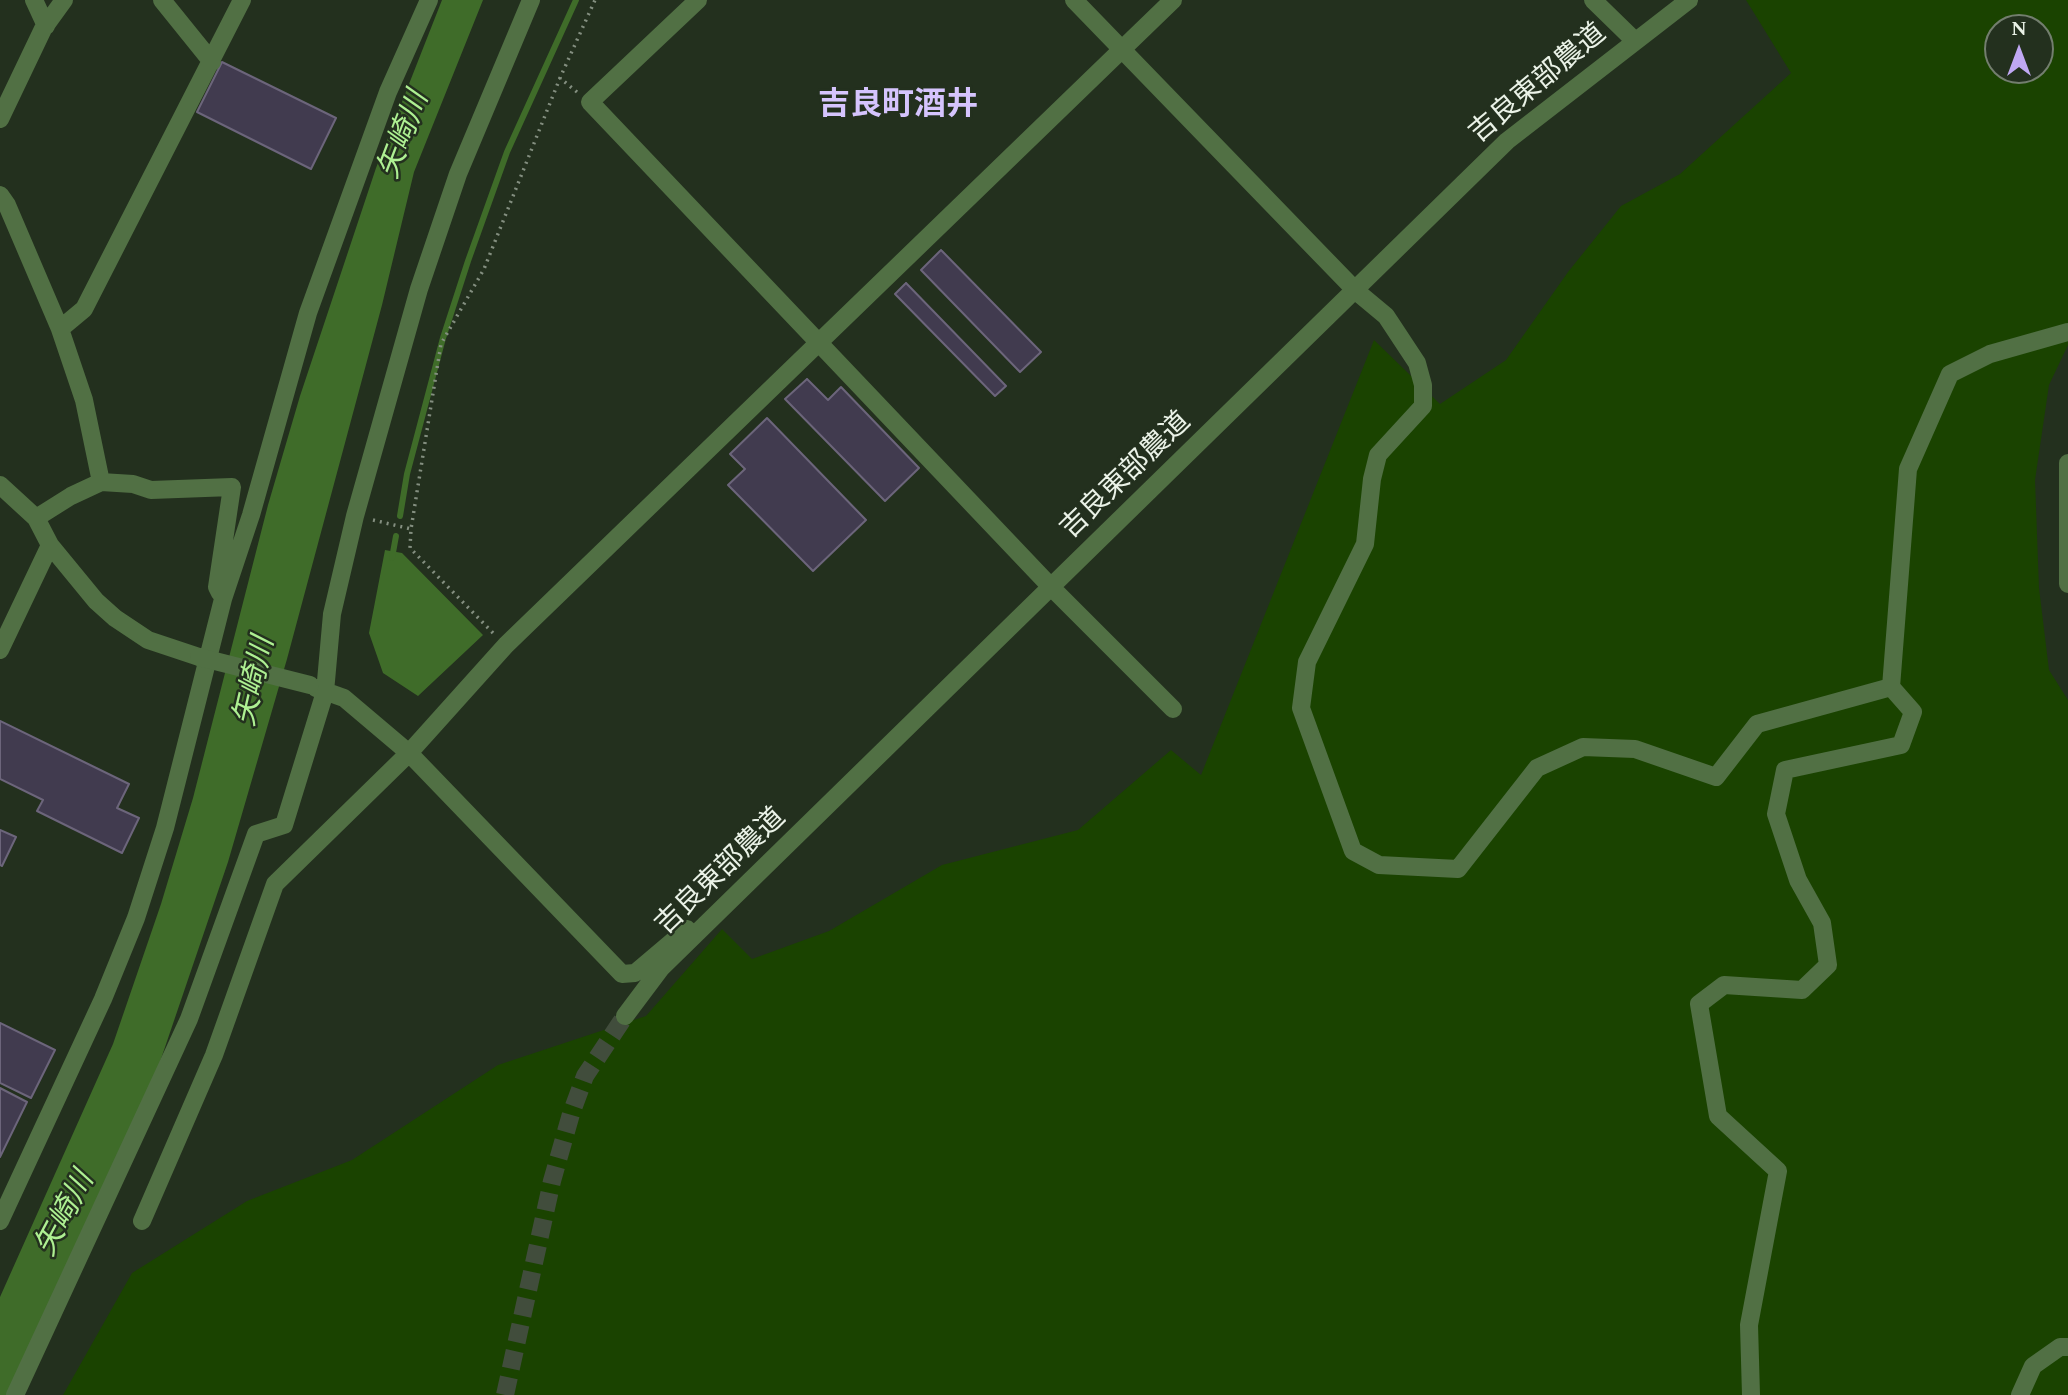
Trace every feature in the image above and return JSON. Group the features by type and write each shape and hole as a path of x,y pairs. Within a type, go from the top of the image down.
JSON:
{"street":[{"path":"34,0 46,26"},
{"path":"0,119 4,96 64,0"},
{"path":"162,0 212,62"},
{"path":"60,329 84,309 242,0"},
{"path":"0,1221 103,999 136,918 165,828 223,599 308,313 388,93 429,0"},
{"path":"15,1395 189,1019 256,834 284,825 355,516 419,289 458,174 531,0"},
{"path":"698,0 590,102 1051,587 1173,709"},
{"path":"1073,0 1356,291 1386,316 1418,363 1423,385 1423,406 1419,414 1378,455 1372,478 1365,544 1307,662 1301,708 1353,851 1379,865 1458,869 1537,768 1583,747 1635,749 1716,777 1757,724 1891,687"},
{"path":"142,1221 214,1055 275,884 409,753 506,645 1173,0"},
{"path":"1593,0 1634,40"},
{"name":"吉良東部農道","path":"625,1016 661,968 705,928 1507,141 1689,0"},
{"path":"0,195 7,205 60,329 84,400 101,482"},
{"path":"1751,1395 1749,1325 1778,1171 1718,1116 1699,1004 1724,985 1802,990 1828,965 1822,923 1798,880 1776,814 1785,770 1901,745 1913,712 1891,687 1908,469 1950,374 1990,354 2068,332"},
{"path":"2068,463 2068,584"},
{"path":"36,518 71,496 101,482 133,484 151,490 232,487 217,587 223,599"},
{"path":"0,485 36,518 50,545 96,601 115,618 148,640 344,698 409,753 622,974 635,974 686,929 705,928"},
{"path":"0,650 50,545"},
{"path":"2020,1395 2033,1366 2065,1350"}],"path":[{"path":"506,645 410,548 411,529 441,344 484,269 595,0"},
{"path":"561,78 590,102"},
{"path":"355,516 411,529"}],"shaded area":[{"path":"1746,0 2068,0 2068,345 2049,385 2035,480 2039,588 2049,670 2068,700 2068,1395 63,1395 132,1273 247,1201 352,1160 498,1065 646,1016 722,929 752,959 829,931 942,865 1078,830 1171,750 1201,775 1374,340 1440,404 1506,360 1568,272 1621,206 1680,174 1791,73"}],"water":[{"name":"矢崎川","path":"442,0 483,0 414,172 382,305 287,659 228,862 147,1100 7,1395 0,1395 0,1297 113,1044 161,904 193,798 268,505 300,396 376,168"},
{"path":"385,550 402,553 483,635 418,696 383,673 369,633"}],"building":[{"path":"222,62 336,118 311,169 197,112"},
{"path":"941,250 1041,352 1020,372 921,270"},
{"path":"906,283 1006,386 995,396 895,294"},
{"path":"807,379 828,400 841,387 919,468 885,501 785,399"},
{"path":"767,418 866,520 813,571 728,485 745,469 730,454"},
{"path":"0,721 129,784 117,808 139,818 122,853 37,811 43,800 0,779"},
{"path":"0,830 16,837 2,866 0,865"},
{"path":"0,1023 55,1050 31,1098 0,1083"},
{"path":"0,1088 27,1102 0,1157"}],"waterway":[{"path":"400,516 407,474 443,338 468,261 507,152 576,0"},
{"path":"392,558 396,536"}],"tunnel":[{"path":"505,1395 552,1181 571,1114 585,1076 625,1016"}],"district":[{"name":"吉良町酒井","path":"898,108"}]}
